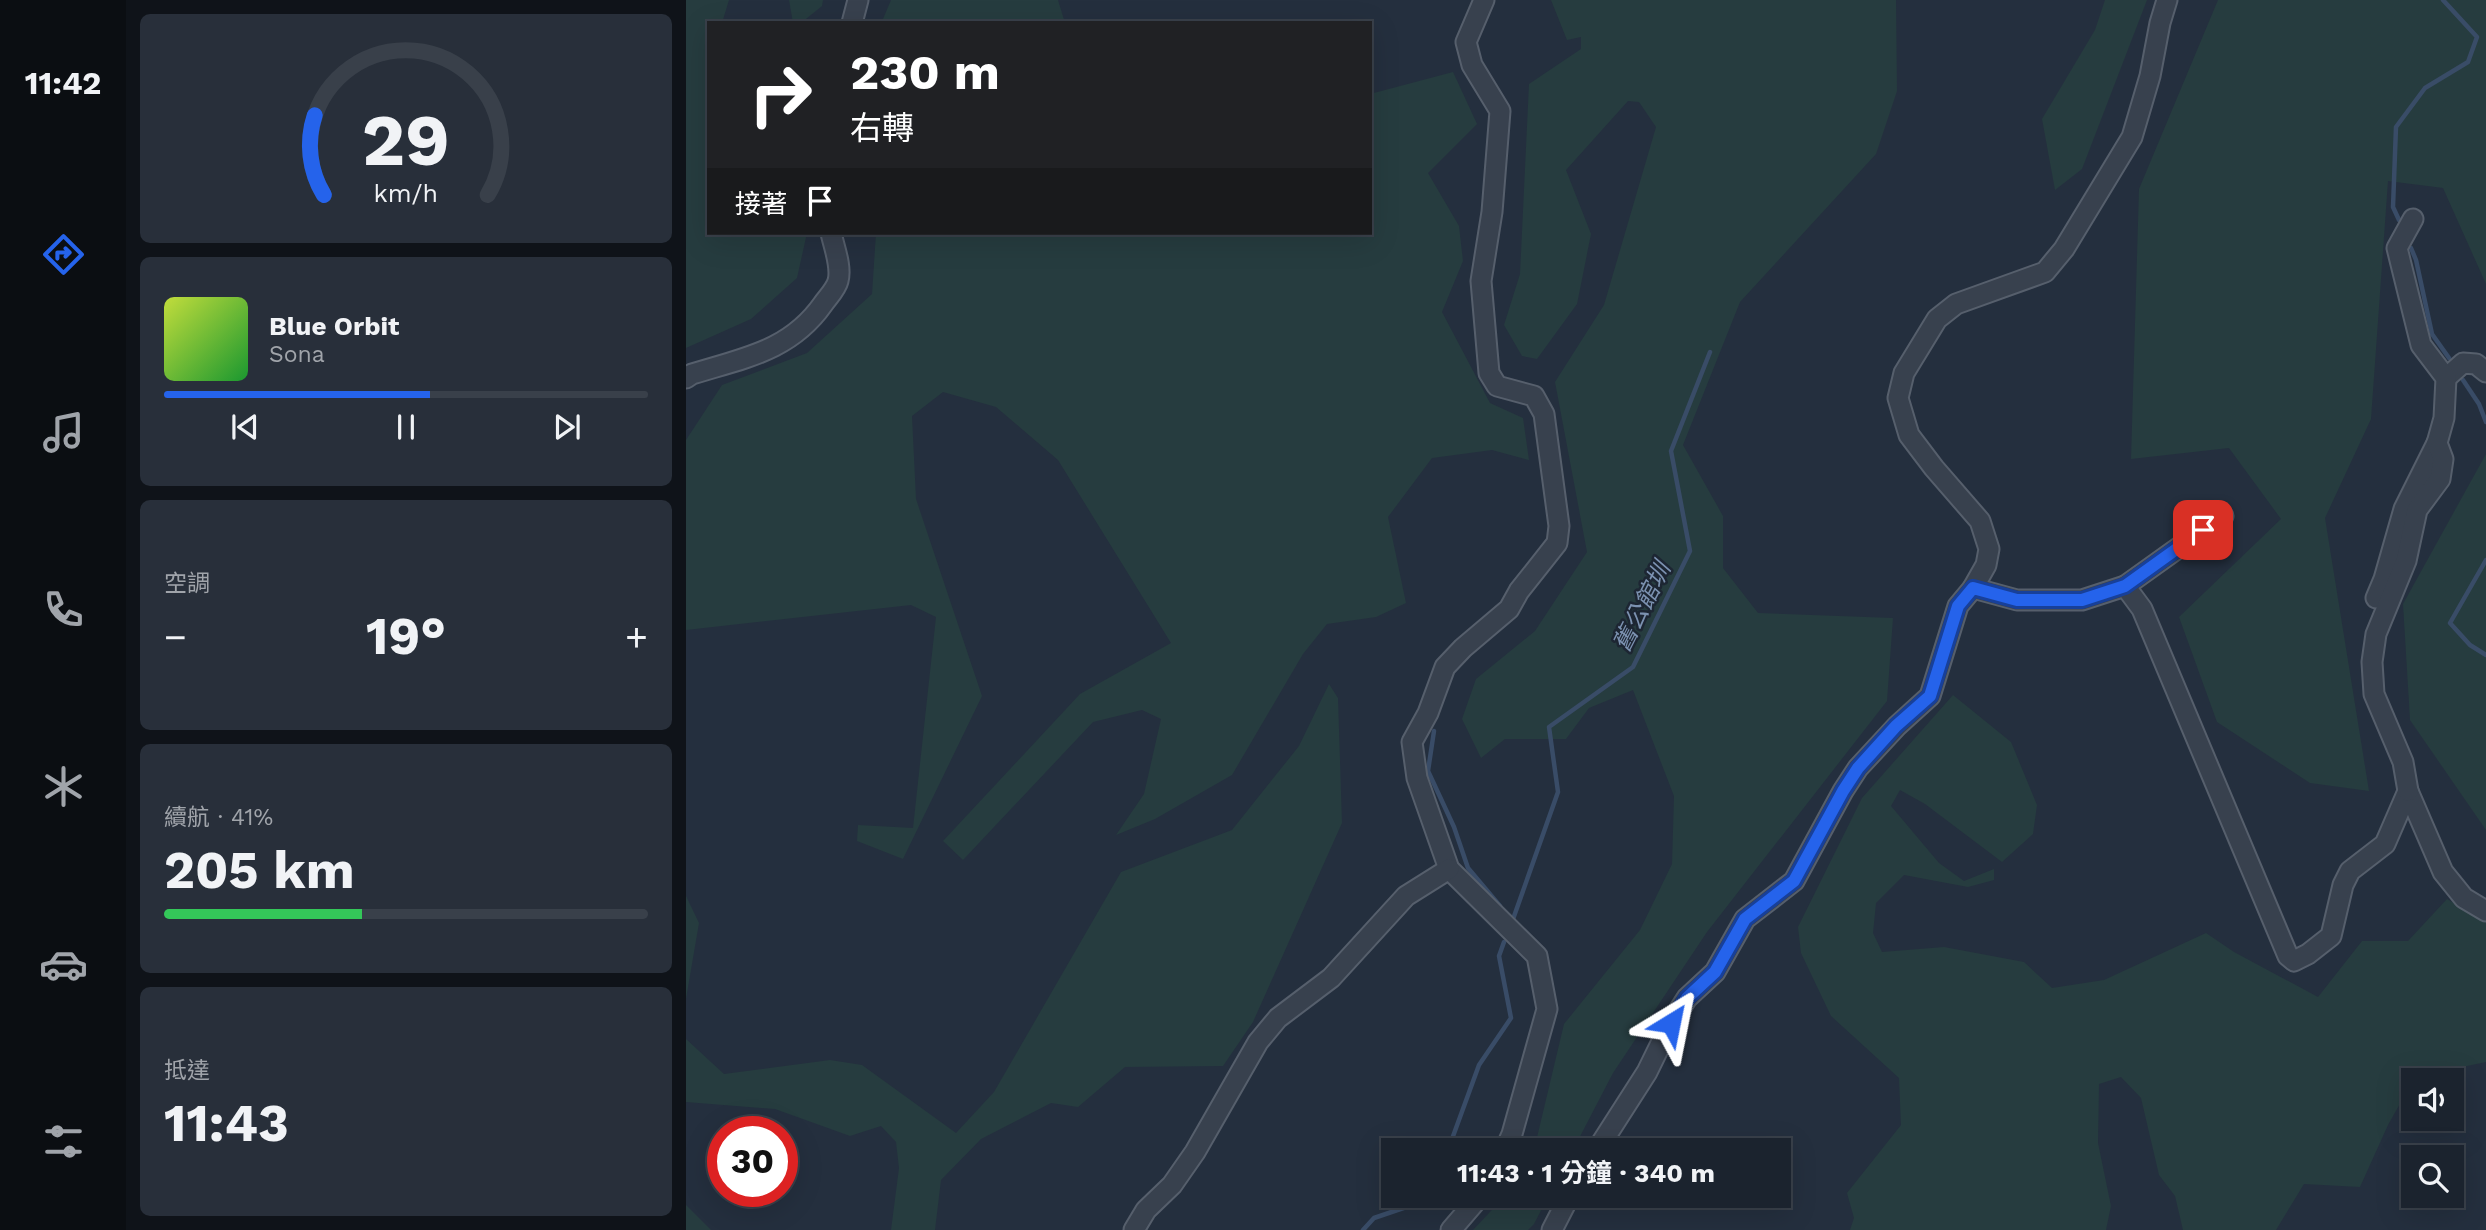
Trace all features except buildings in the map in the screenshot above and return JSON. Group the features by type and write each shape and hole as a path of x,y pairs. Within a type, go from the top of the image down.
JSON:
{"street":[{"path":"853,21 858,0"},
{"path":"1484,0 1466,43 1472,65 1500,111 1492,212 1481,281 1489,373 1497,386 1534,396 1544,414 1559,526 1556,543 1509,609 1445,667 1428,713 1412,742 1417,778 1449,869 1537,956 1547,1009 1510,1138"},
{"path":"1605,1138 1647,1072 1681,1007 1715,972 1745,919 1794,881 1858,768 1896,726 1930,696 1958,606 1973,588 1986,565 1989,549 1980,521 1909,435 1898,398 1904,373 1937,319 1956,304 2045,272 2064,249 2132,138 2150,76 2167,0"},
{"path":"2413,219 2397,248 2421,345 2446,379 2444,418 2437,443 2443,459 2440,479 2417,510 2406,561 2376,634 2372,662 2374,694 2403,762 2409,791 2443,872 2464,898 2486,911"},
{"path":"686,378 751,356 792,338 810,323 838,283 839,274 831,235"},
{"path":"2446,379 2463,363 2476,365 2486,372"},
{"path":"1973,588 2017,600 2082,600 2125,586 2223,516"},
{"path":"2125,586 2142,609 2288,957 2294,961 2331,936 2343,885 2350,871 2385,844 2409,791"},
{"path":"1134,1230 1146,1210 1172,1185 1195,1152 1258,1042 1278,1018 1331,978 1406,896 1449,869"},
{"path":"1451,1230 1470,1208"},
{"path":"1552,1230 1563,1208"}],"green space":[{"path":"686,0 729,0 723,21 707,21 707,235 807,235 797,278 751,319 686,348"},
{"path":"789,0 823,0 822,6 803,21 793,21"},
{"path":"891,0 1058,0 1064,21 884,21"},
{"path":"1551,0 1896,0 1897,91 1876,154 1740,302 1683,445 1723,516 1723,568 1758,613 1893,618 1887,701 1707,932 1613,1073 1579,1138 1537,1138 1564,1024 1640,930 1672,864 1674,796 1633,690 1589,708 1566,739 1505,739 1481,758 1462,719 1476,679 1535,631 1587,552 1555,382 1604,305 1656,127 1639,102 1628,101 1566,170 1591,234 1577,304 1537,359 1522,356 1504,325 1520,274 1529,84 1581,49 1581,37 1567,40"},
{"path":"2105,0 2147,0 2082,169 2055,190 2042,119 2095,30"},
{"path":"2218,0 2486,0 2486,284 2443,188 2388,181 2371,419 2325,518 2369,791 2310,783 2217,722 2179,617 2281,519 2229,448 2131,459 2139,189"},
{"path":"1453,72 1477,124 1428,173 1459,226 1463,261 1442,312 1490,403 1523,418 1529,460 1492,450 1432,458 1388,517 1406,603 1376,617 1327,624 1303,654 1232,775 1155,819 1116,835 1144,794 1161,719 1142,710 1093,722 963,860 943,841 1080,694 1171,643 1058,460 996,407 943,392 912,416 916,499 982,696 903,859 857,841 858,825 913,828 936,617 911,605 686,630 686,440 722,385 807,353 872,294 876,235 1372,235 1372,93"},
{"path":"2486,454 2486,830 2410,720 2403,604"},
{"path":"1329,684 1338,698 1342,823 1253,1022 1223,1066 1125,1067 1078,1107 1051,1103 981,1139 941,1180 935,1230 891,1230 899,1168 896,1142 881,1126 850,1136 775,1109 686,1102 686,1039 724,1074 830,1060 862,1065 956,1133 994,1092 1121,872 1232,830 1299,746"},
{"path":"1953,695 2011,742 2037,805 2033,834 2002,862 1925,804 1900,790 1891,806 1939,863 1964,881 1994,869 1994,880 1968,887 1904,875 1876,903 1873,933 1882,952 1944,947 2024,962 2052,988 2104,980 2206,933 2234,952 2318,997 2362,941 2408,941 2447,899 2486,922 2486,1062 2458,1068 2401,1068 2401,1102 2360,1187 2304,1184 2276,1230 2183,1230 2175,1196 2159,1175 2141,1098 2121,1077 2099,1084 2098,1143 2111,1206 2106,1230 1850,1230 1854,1218 1847,1193 1901,1125 1899,1078 1831,1016 1801,953 1798,927 1862,798"},
{"path":"686,896 699,923 686,999"},
{"path":"686,1205 711,1230 686,1230"},
{"path":"1494,1208 1542,1208 1528,1230 1473,1230"}],"waterway":[{"path":"2399,220 2393,207 2396,127 2425,88 2468,62 2477,37 2443,0"},
{"path":"2411,248 2432,334 2449,358"},
{"name":"舊公館圳","path":"1512,922 1558,792 1549,727 1633,667 1690,551 1671,451 1710,352"},
{"path":"2463,380 2479,404 2486,422"},
{"path":"2486,560 2450,623 2470,645 2486,655"},
{"path":"1434,731 1428,771 1454,827 1468,868 1500,906"},
{"name":"舊公館圳","path":"1452,1138 1479,1065 1511,1018 1499,956 1504,942"},
{"name":"舊公館圳","path":"1363,1230 1374,1218 1403,1208"}],"route":[{"path":"1671,1023 1687,998 1715,972 1745,919 1762,903 1794,881 1858,768 1896,726 1930,696 1958,606 1973,588 2017,600 2082,600 2125,586 2203,530"}]}
